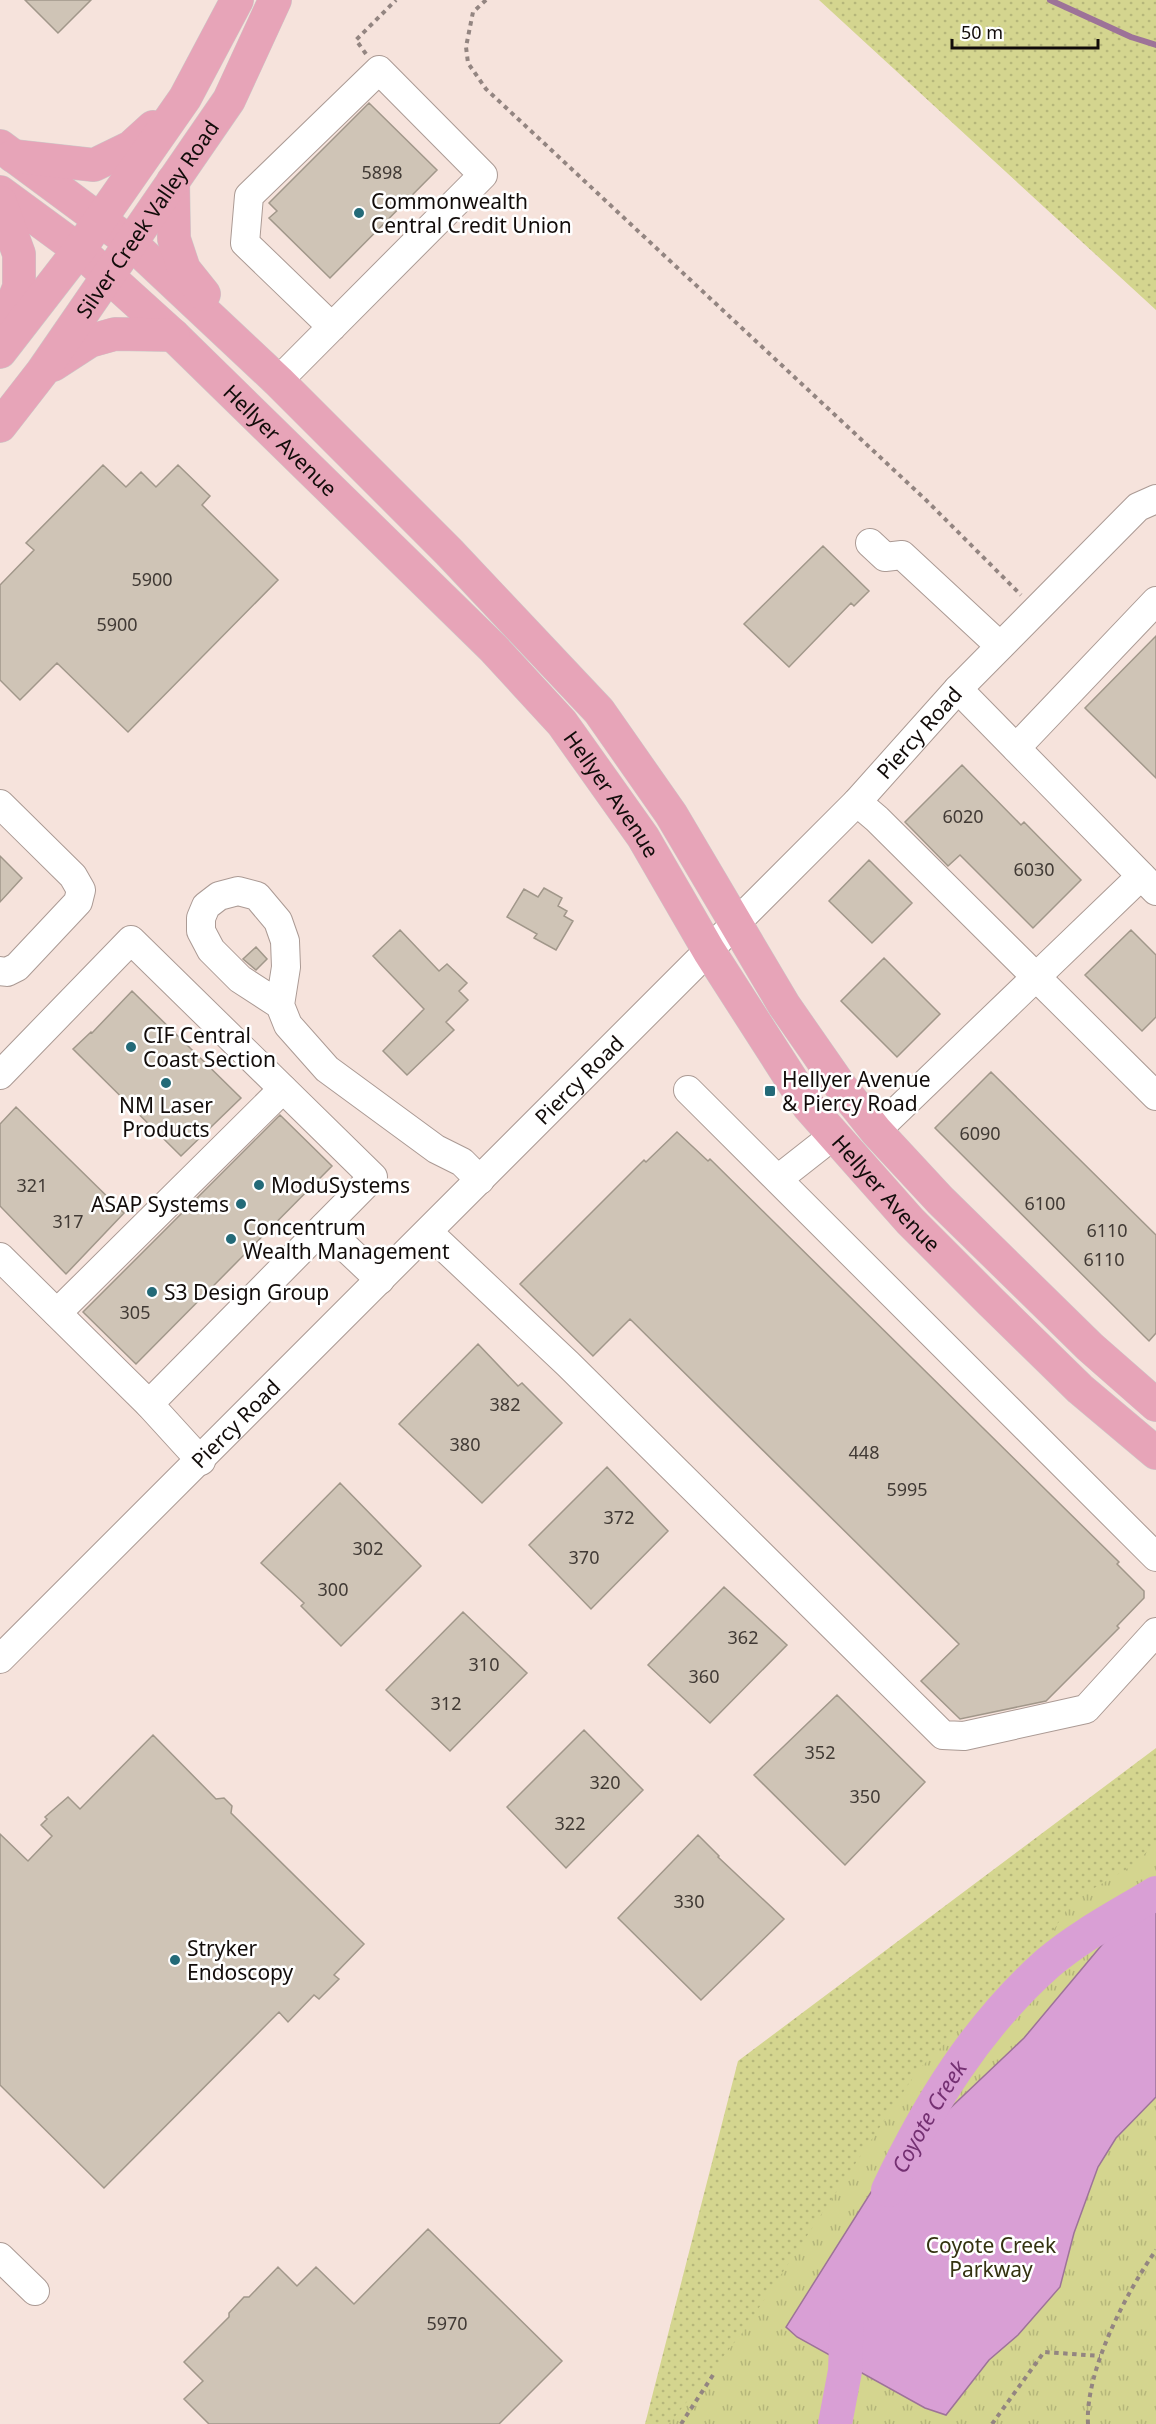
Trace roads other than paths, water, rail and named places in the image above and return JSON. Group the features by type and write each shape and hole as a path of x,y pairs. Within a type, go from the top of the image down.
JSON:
{"main road":[{"name":"Silver Creek Valley Road","path":"0,352 79,250 185,98 237,0"},
{"name":"Silver Creek Valley Road","path":"0,426 42,372 229,100 275,0"},
{"path":"6,151 94,165 131,147 185,98"},
{"name":"Hellyer Avenue","path":"6,151 131,243 278,381 449,552 599,711 671,814 784,1005 876,1131 940,1200 1090,1347 1156,1405"},
{"path":"173,182 174,239 184,269 278,381"},
{"name":"Hellyer Avenue","path":"0,192 79,250 172,335 493,648 562,723 643,837 709,951 790,1079 834,1135 910,1221 991,1302 1080,1389 1156,1453"},
{"path":"0,202 19,254 19,286 0,335"},
{"path":"42,372 90,341 116,334 172,335"}],"street":[{"path":"278,381 332,327 483,175 379,70 249,196 245,243 332,327"},
{"name":"Piercy Road","path":"0,1659 201,1461 709,951 856,802 958,689 1138,507 1156,499"},
{"path":"870,543 885,557 902,555 1000,646"},
{"path":"1016,748 1156,601"},
{"path":"876,1131 1037,977 1149,884 958,689"},
{"path":"856,802 877,819 1156,1096"},
{"path":"0,804 73,876 81,890 78,902 17,967 7,972 0,971"},
{"path":"0,1075 131,940 373,1177 149,1404"},
{"path":"280,1005 288,1025 327,1069 436,1149 462,1162 480,1180"},
{"path":"57,1313 283,1089"},
{"path":"688,1090 1156,1557"},
{"path":"778,1179 834,1135"},
{"path":"324,1227 380,1280"},
{"path":"428,1232 568,1364 943,1735 964,1736 1086,1709 1156,1632"},
{"path":"0,1257 149,1404 201,1461"},
{"path":"0,2257 35,2291"}],"waterway":[{"path":"1050,0 1131,37 1156,45"},
{"name":"Coyote Creek","path":"888,2190 920,2127 957,2068 977,2040 1022,1987 1074,1943 1156,1893"},
{"name":"Coyote Creek","path":"835,2424 845,2371 847,2316"}],"place":[{"name":"Commonwealth Central Credit Union","path":"359,213"},
{"name":"CIF Central Coast Section","path":"131,1047"},
{"name":"NM Laser Products","path":"166,1083"},
{"name":"Hellyer Avenue & Piercy Road","path":"770,1091"},
{"name":"ModuSystems","path":"259,1185"},
{"name":"ASAP Systems","path":"241,1204"},
{"name":"Concentrum Wealth Management","path":"231,1239"},
{"name":"S3 Design Group","path":"152,1292"},
{"name":"Stryker Endoscopy","path":"175,1960"}],"park label":[{"name":"Coyote Creek Parkway","path":"991,2257"}]}
